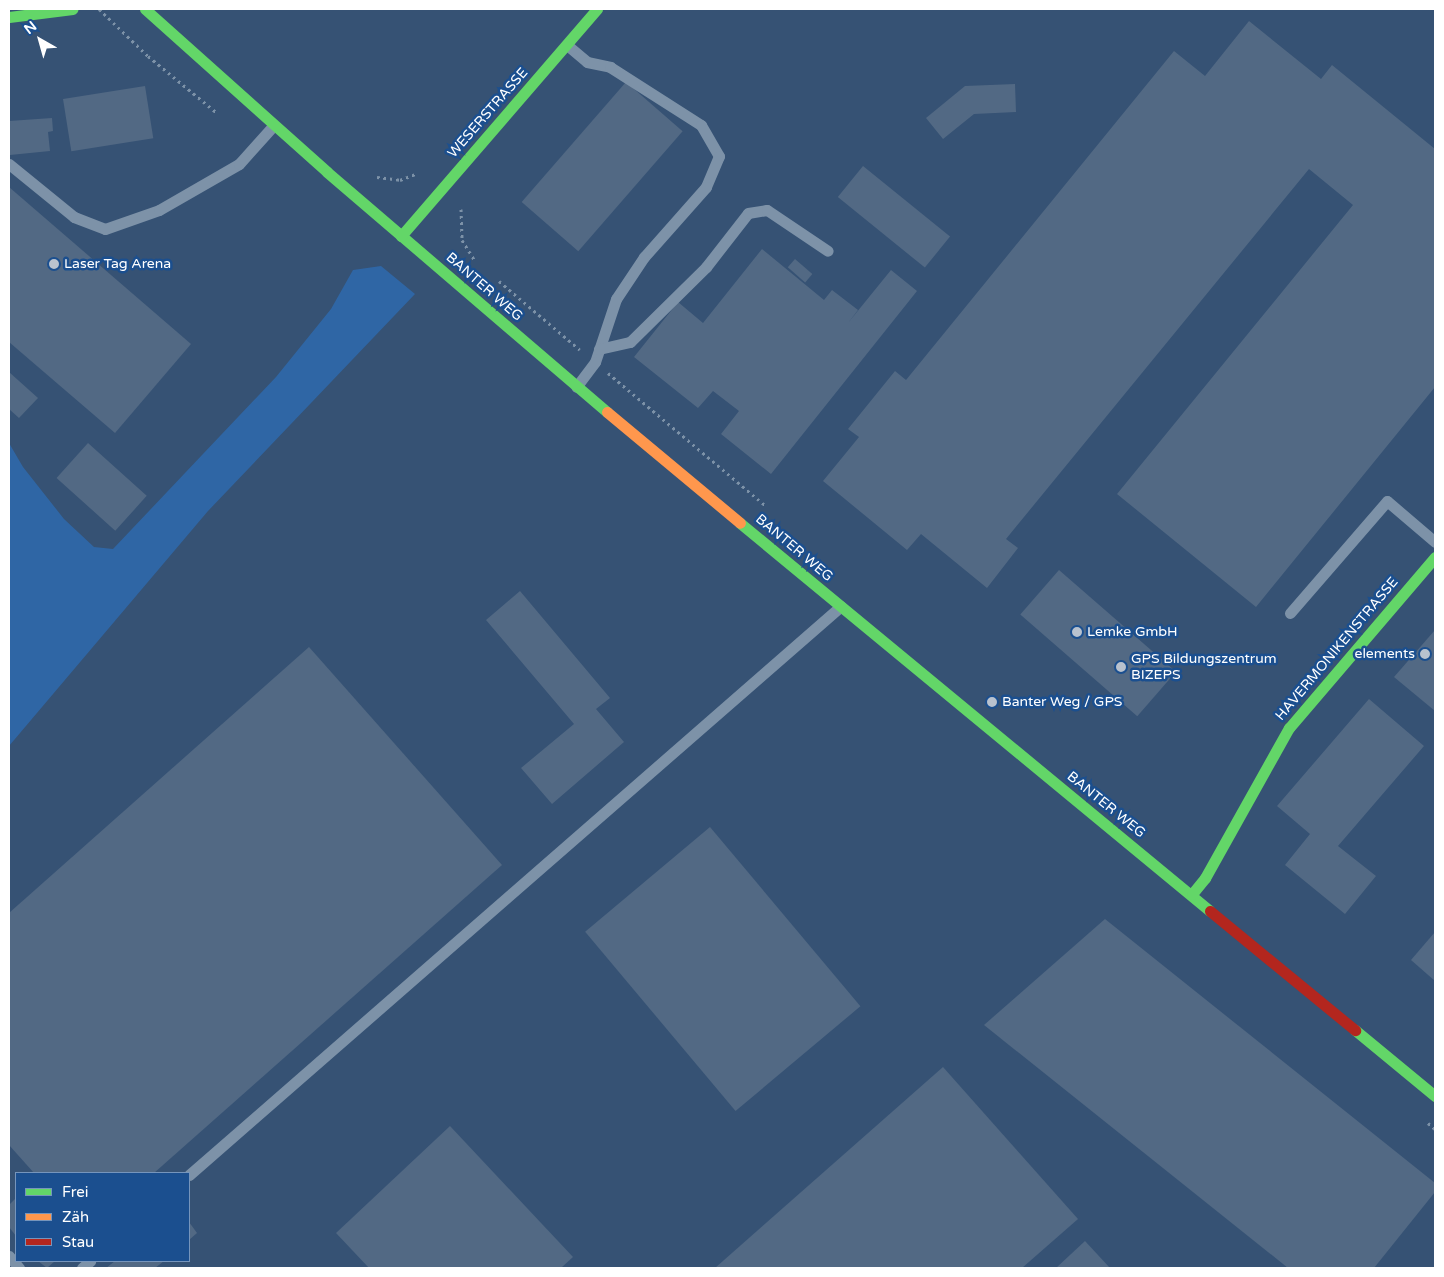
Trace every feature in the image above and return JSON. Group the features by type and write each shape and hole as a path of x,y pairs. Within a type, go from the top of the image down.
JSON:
{"street":[{"path":"9,17 49,14 72,9"},
{"name":"BANTER WEG","path":"144,9 274,125 576,387 1435,1096"},
{"name":"WESERSTRASSE","path":"401,236 598,9"},
{"name":"HAVERMONIKENSTRASSE","path":"1192,894 1205,878 1289,728 1435,557"}],"lane":[{"path":"567,45 587,62 610,67 701,125 719,156 706,186 644,257 616,299 595,362 576,387"},
{"path":"9,164 74,217 105,229 159,210 239,164 274,125"},
{"path":"599,349 630,342 706,267 748,213 767,210 828,251"},
{"path":"1290,612 1387,501 1435,542"},
{"path":"190,1174 841,606"},
{"path":"9,1256 19,1268"}],"path":[{"path":"371,173 389,181 422,171"},
{"path":"463,204 462,240 467,251 480,265"},
{"path":"494,277 768,508"}],"shaded area":[{"path":"381,266 415,294 208,511 9,746 9,443 23,467 64,519 94,547 113,549 276,377 331,309 353,270"}],"building":[{"path":"1249,21 1321,79 1332,65 1435,149 1435,387 1256,607 1117,494 1353,205 1309,169 1006,539 1018,548 987,588 921,534 907,550 823,481 859,437 848,429 895,371 906,380 1174,51 1205,76"},
{"path":"626,82 683,131 578,251 522,202"},
{"path":"1015,84 1016,112 974,114 943,139 926,118 965,86"},
{"path":"145,86 153,138 71,151 63,99"},
{"path":"52,118 53,131 48,132 50,151 10,155 9,121"},
{"path":"863,166 950,236 925,268 838,197"},
{"name":"Laser Tag Arena","path":"9,187 191,344 115,433 9,342"},
{"path":"762,249 824,300 832,290 858,310 848,323 891,270 917,291 771,474 721,434 739,411 713,391 698,408 634,357 678,302 703,323"},
{"path":"795,259 812,274 805,282 788,267"},
{"path":"9,372 38,398 19,418 9,409"},
{"path":"88,443 147,496 115,531 57,478"},
{"path":"1059,570 1176,672 1137,716 1020,615"},
{"path":"520,591 610,698 596,709 624,742 552,804 521,768 574,724 486,620"},
{"name":"elements","path":"1435,630 1435,711 1394,677"},
{"path":"309,647 502,865 155,1172 33,1172 9,1145 9,913"},
{"path":"1369,699 1424,746 1338,846 1376,876 1345,914 1285,865 1310,834 1277,806"},
{"path":"710,827 860,1006 736,1111 585,932"},
{"path":"1105,919 1435,1183 1435,1192 1374,1268 1288,1268 984,1025"},
{"path":"1435,932 1435,981 1411,960"},
{"path":"943,1067 1078,1219 1022,1268 715,1268"},
{"path":"450,1126 573,1257 561,1268 369,1268 336,1233"},
{"path":"15,1199 15,1235 9,1227 9,1205"},
{"path":"190,1223 197,1233 190,1239"},
{"path":"1085,1241 1110,1268 1056,1268"},
{"path":"39,1262 54,1262 47,1268"},
{"path":"114,1262 163,1262 155,1268 106,1268"}],"traffic: fast":[{"path":"9,17 72,9"},
{"path":"145,9 327,172 607,412"},
{"path":"401,236 597,9"},
{"path":"740,523 1210,911"},
{"path":"1192,894 1205,878 1289,728 1435,557"},
{"path":"1355,1030 1435,1096"}],"traffic: slow":[{"path":"607,412 740,523"}],"traffic: jam":[{"path":"1210,911 1355,1030"}],"place":[{"name":"Laser Tag Arena","path":"54,264"},
{"name":"Lemke GmbH","path":"1077,632"},
{"name":"elements","path":"1425,654"},
{"name":"GPS Bildungszentrum BIZEPS","path":"1121,667"},
{"name":"Banter Weg / GPS","path":"992,702"}]}
